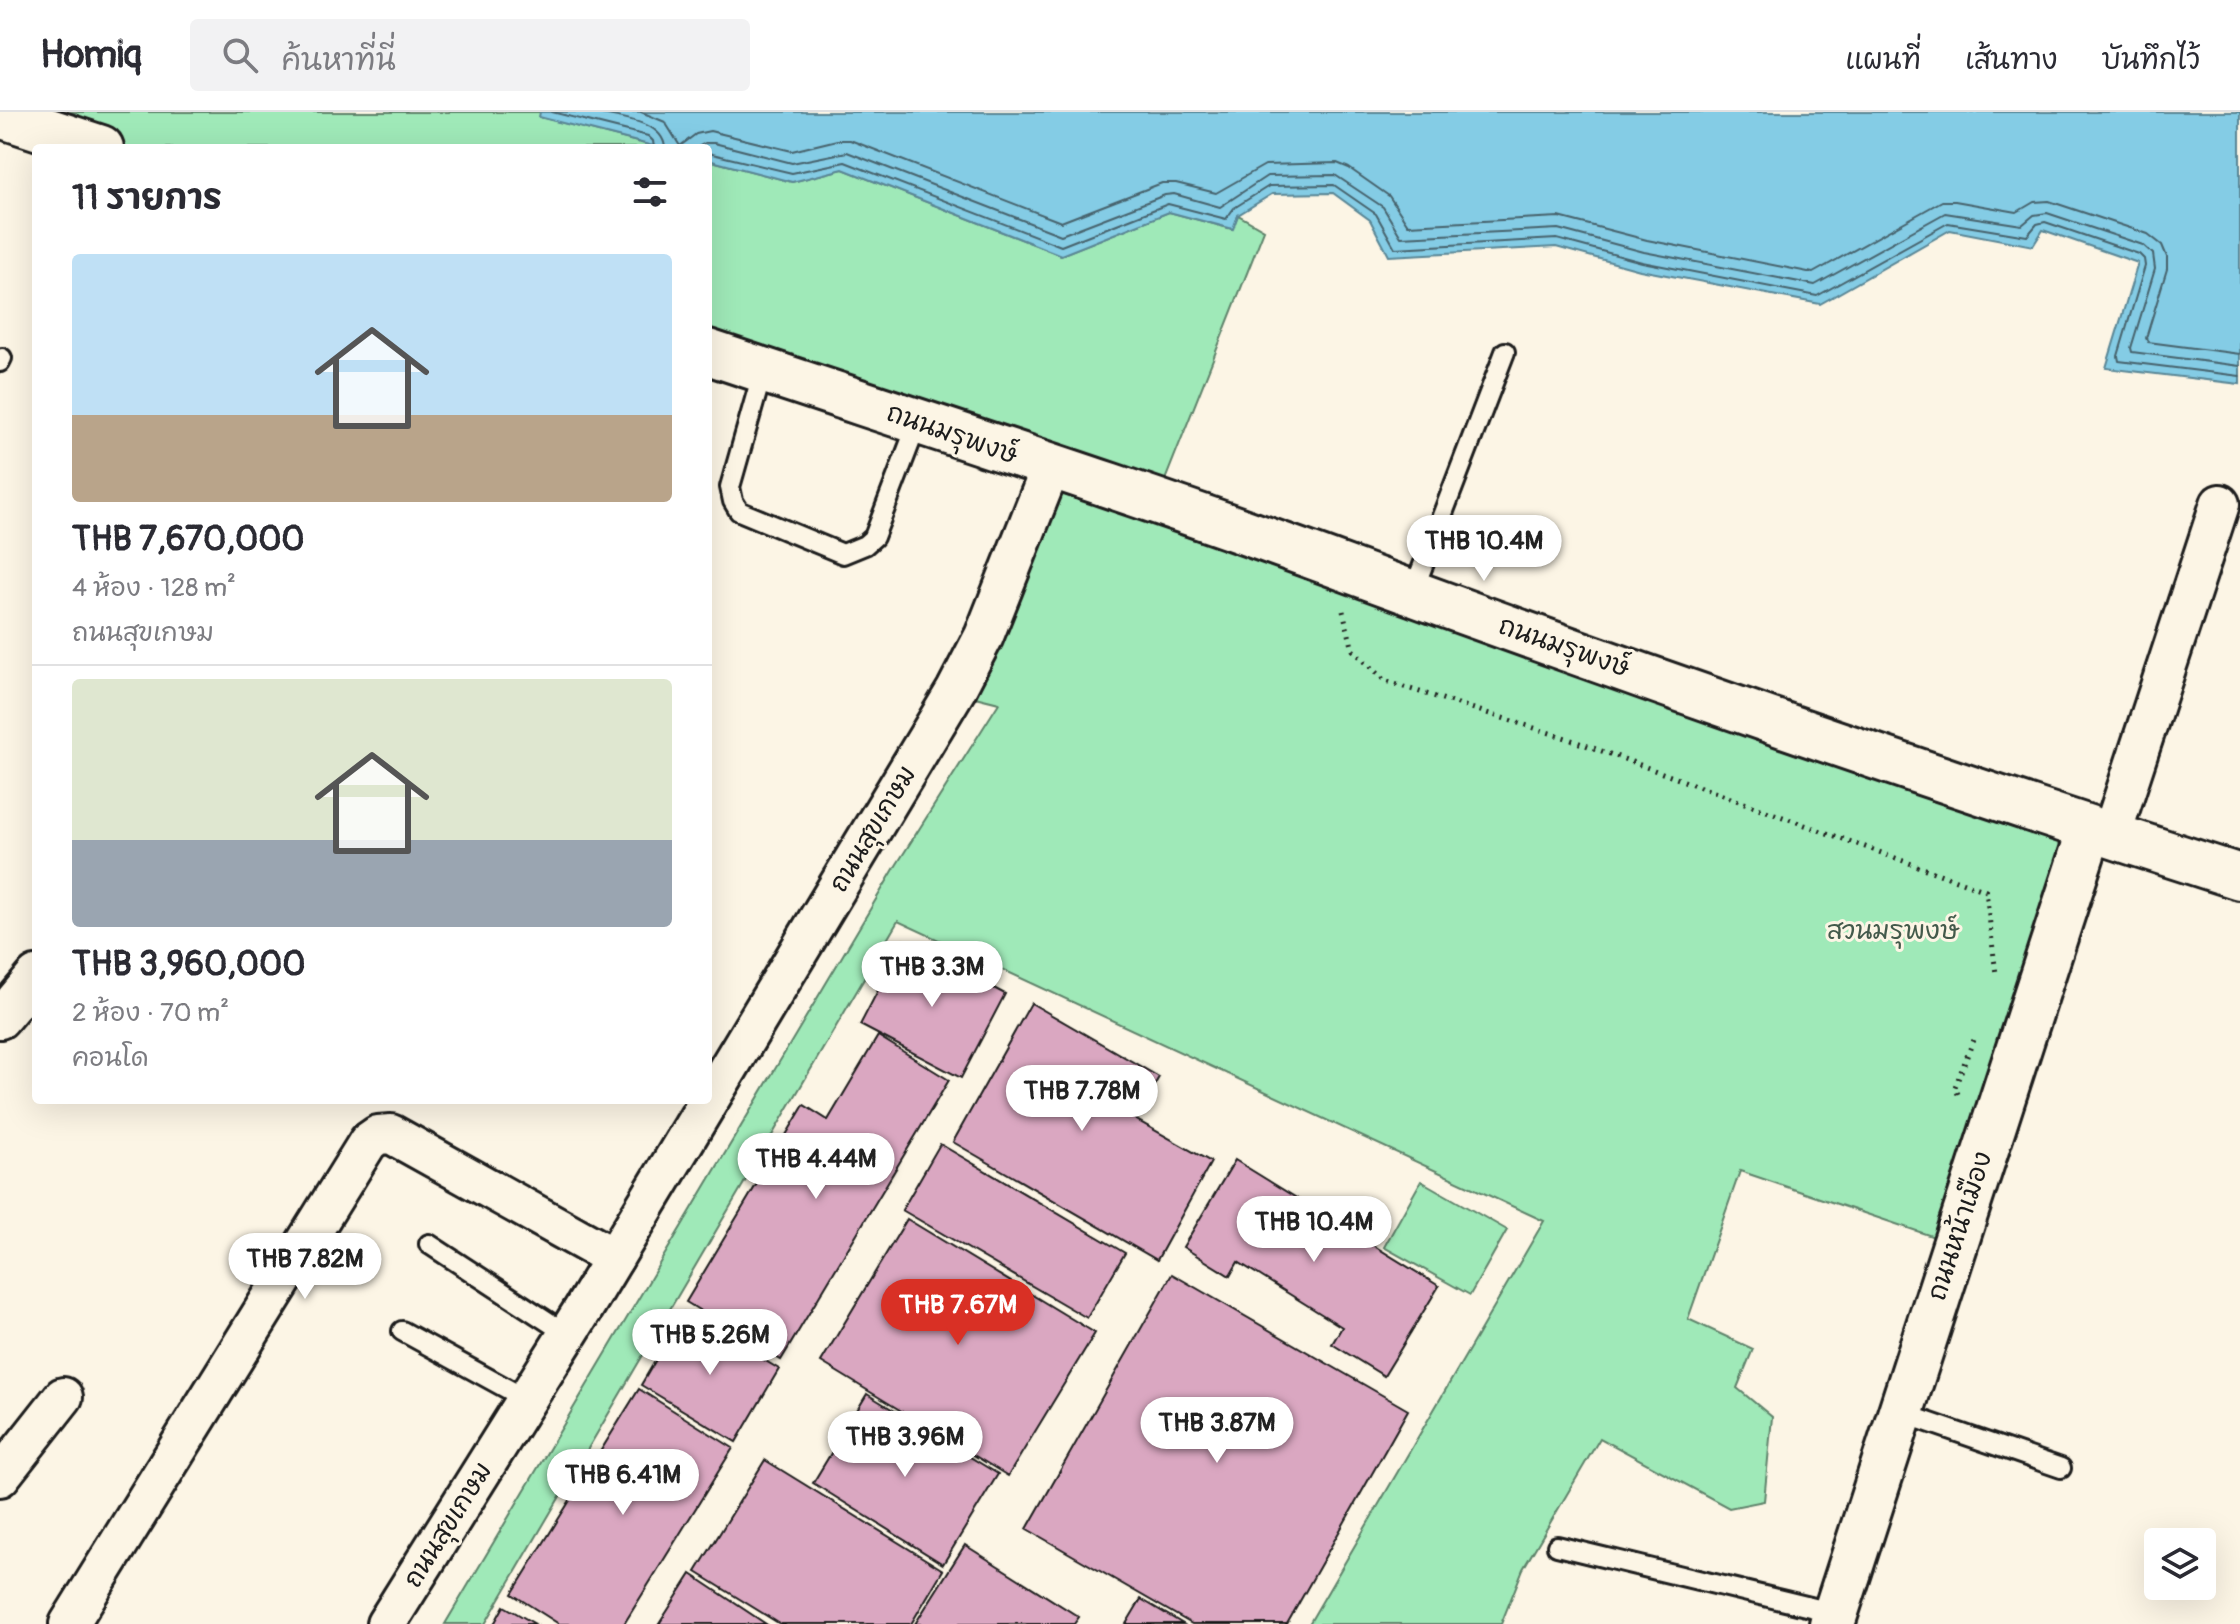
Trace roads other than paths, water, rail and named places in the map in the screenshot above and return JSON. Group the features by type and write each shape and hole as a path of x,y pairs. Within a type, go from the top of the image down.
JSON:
{"main road":[{"path":"0,115 89,144"},
{"name":"ถนนมรุพงษ์","path":"712,353 1051,467 2100,832 2240,877"},
{"name":"ถนนหน้าเมือง","path":"1833,1619 1983,1154 2100,832"}],"street":[{"name":"ถนนสุขเกษม","path":"712,1085 956,690 984,636 1051,467"},
{"path":"2100,832 2220,504"},
{"path":"0,1019 32,981"},
{"name":"ถนนสุขเกษม","path":"386,1624 614,1258 701,1104"},
{"path":"69,1624 368,1142 378,1135 391,1134 614,1258"},
{"path":"0,1477 63,1397"}],"lane":[{"path":"1412,594 1505,352"},
{"path":"764,371 730,487 733,501 739,511 843,554 874,537 918,422"},
{"path":"429,1244 567,1334"},
{"path":"402,1331 526,1399"},
{"path":"1899,1412 2061,1468"},
{"path":"1557,1546 1833,1619"}],"water":[{"path":"540,112 2240,112 2240,384 2106,368 2138,263 2043,230 2033,246 1950,230 1820,304 1640,270 1556,247 1389,256 1370,220 1333,193 1272,194 1238,215 1233,229 1169,212 1061,255 843,169 792,182 712,161 712,144 645,144 539,117"}],"park label":[{"name":"สวนมรุพงษ์","path":"1893,931"}]}
